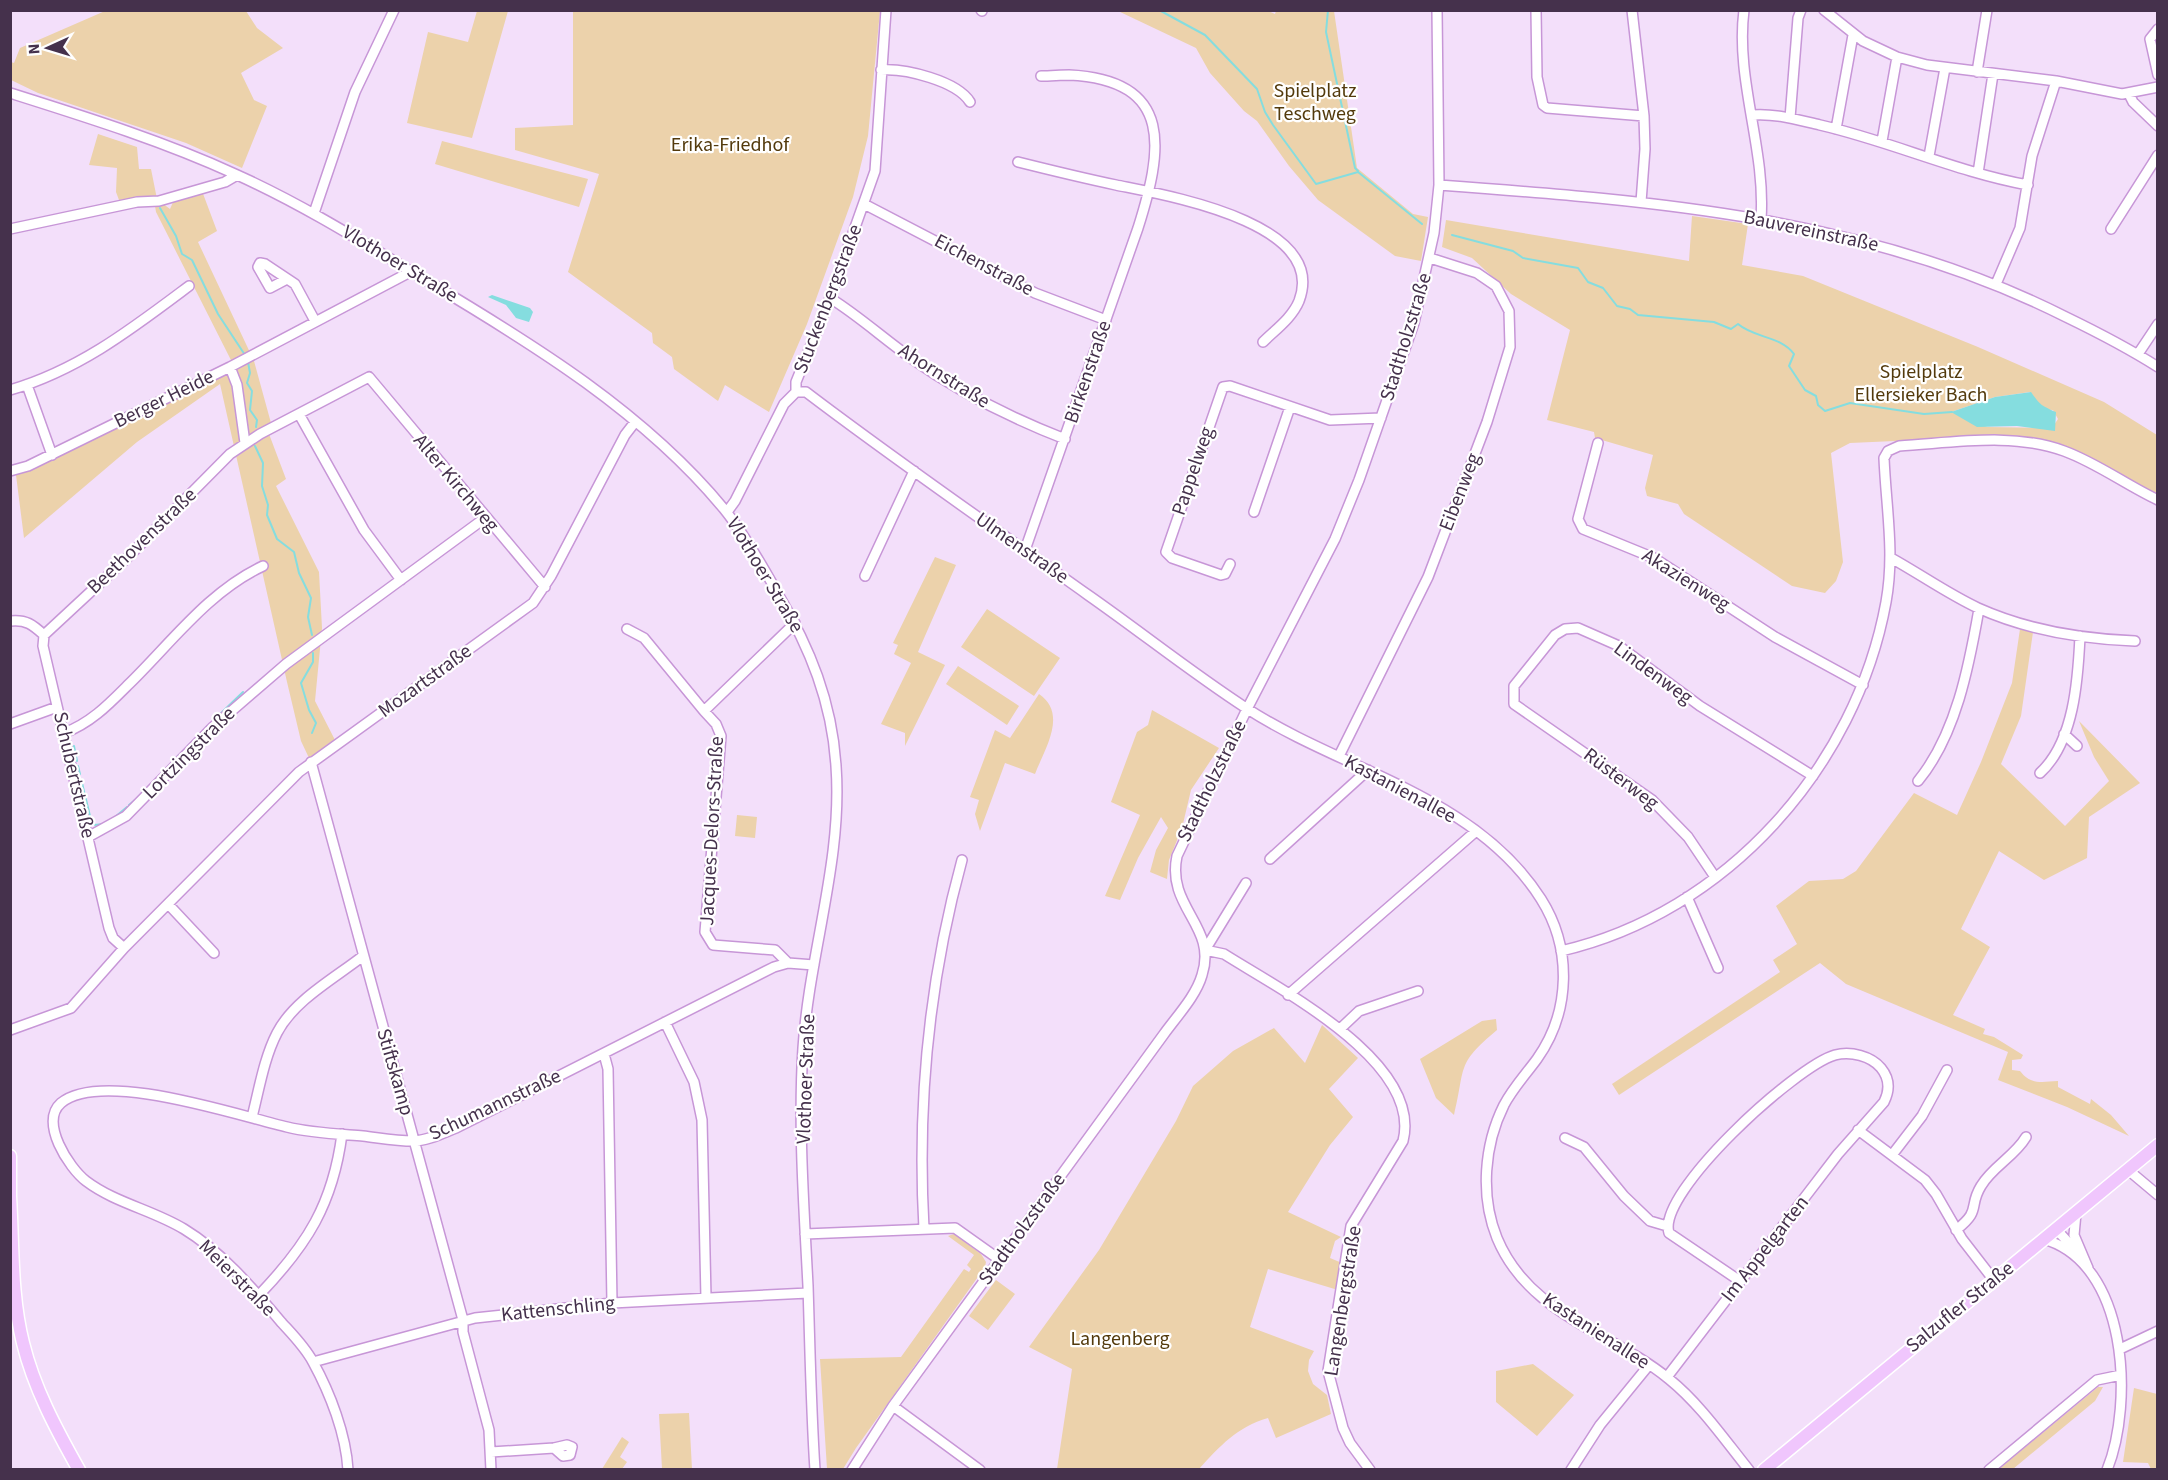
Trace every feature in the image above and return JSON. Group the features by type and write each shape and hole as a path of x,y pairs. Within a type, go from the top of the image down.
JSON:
{"main road":[{"name":"Salzufler Straße","path":"1764,1470 2157,1145"},
{"path":"10,1156 15,1290 22,1341 35,1383 76,1466"}],"street":[{"path":"314,213 355,92 394,10"},
{"name":"Stuckenbergstraße","path":"727,512 735,501 784,404 796,392 796,382 864,204 878,154 886,10"},
{"name":"Stadtholzstraße","path":"852,1470 893,1406 1191,995 1203,974 1205,950 1201,933 1178,893 1175,865 1181,846 1247,709 1335,538 1414,323 1430,258 1439,185 1437,10"},
{"path":"1536,10 1536,57 1543,105 1547,108 1644,116"},
{"path":"1632,10 1644,116 1641,202"},
{"path":"1744,10 1742,39 1762,200 1761,219"},
{"path":"1790,118 1798,18 1801,10"},
{"path":"1824,10 1852,35 1897,57 1945,68 2056,81 2129,94 2157,87"},
{"path":"1977,72 1987,10"},
{"path":"2157,29 2150,39 2157,75"},
{"path":"1836,129 1852,35"},
{"path":"1882,141 1897,57"},
{"path":"1929,156 1945,68"},
{"path":"881,70 900,70 947,84 966,96 970,102"},
{"path":"1978,173 1993,74"},
{"name":"Birkenstraße","path":"1025,550 1149,192 1156,134 1143,102 1123,88 1101,80 1069,75 1041,76"},
{"path":"1996,284 2020,228 2040,123 2056,81"},
{"name":"Vlothoer Straße","path":"10,93 182,151 237,175 314,213 526,341 635,422 690,470 727,512 795,623 820,677 836,764 837,797 834,835 803,1053 805,1234 815,1470"},
{"path":"2129,94 2133,102 2157,126"},
{"path":"1752,115 1790,118 1836,129 1882,141 1978,173 2028,185"},
{"path":"2111,229 2150,172 2157,155"},
{"path":"1018,162 1201,204 1241,219 1283,244 1295,258 1300,275 1300,299 1291,315 1263,342"},
{"path":"10,229 137,202 159,201 225,182 237,175"},
{"name":"Bauvereinstraße","path":"1439,185 1641,202 1761,219 1878,244 1950,266 2033,300 2138,354 2157,368"},
{"name":"Eichenstraße","path":"864,204 1035,292 1106,320"},
{"name":"Eibenweg","path":"1339,756 1428,577 1487,422 1510,347 1509,311 1496,286 1477,273 1430,258"},
{"name":"Berger Heide","path":"10,471 52,455 230,367 412,271"},
{"path":"287,279 299,288 315,321"},
{"path":"10,390 73,366 101,350 189,286"},
{"name":"Ahornstraße","path":"830,298 913,359 958,388 1006,414 1065,440"},
{"path":"2138,354 2157,324"},
{"path":"230,367 237,385 242,445"},
{"name":"Beethovenstraße","path":"44,635 127,558 242,445 369,377"},
{"name":"Alter Kirchweg","path":"369,377 545,587"},
{"path":"27,385 52,455"},
{"name":"Pappelweg","path":"1230,564 1225,574 1221,575 1172,558 1166,552 1220,390 1230,386 1330,420 1381,418"},
{"name":"Ulmenstraße","path":"796,392 806,392 1247,709"},
{"path":"1254,512 1290,407"},
{"path":"299,414 364,530 400,580"},
{"name":"Mozartstraße","path":"10,1030 71,1008 124,948 311,762 523,611 545,587 625,435 635,422"},
{"path":"1562,951 1581,946 1636,924 1687,897 1715,877 1768,832 1813,776 1832,748 1863,685 1882,619 1891,558 1884,458 1888,450 1899,446 1995,441 2031,442 2076,456 2157,500"},
{"name":"Akazienweg","path":"1598,443 1578,519 1583,529 1654,558 1775,637 1863,685"},
{"path":"865,576 914,471"},
{"name":"Lortzingstraße","path":"88,837 126,816 213,727 286,664 485,518"},
{"path":"1891,558 1980,609 2024,624 2080,636 2135,641"},
{"path":"64,733 78,728 101,712 214,598 263,566"},
{"path":"1918,781 1936,752 1956,704 1980,609"},
{"path":"10,621 24,621 32,624 44,635"},
{"path":"627,629 644,638 704,711 795,623"},
{"name":"Lindenweg","path":"1512,698 1514,686 1555,635 1565,629 1578,628 1619,646 1700,706 1813,776"},
{"name":"Schubertstraße","path":"44,635 43,646 109,928 113,938 124,948"},
{"path":"2040,773 2051,760 2064,734 2078,677 2080,636"},
{"name":"Rüsterweg","path":"1512,698 1519,710 1584,751 1652,800 1688,837 1715,877"},
{"path":"10,724 57,707"},
{"name":"Kastanienallee","path":"1247,709 1442,808 1500,851 1528,880 1549,913 1562,951 1564,965 1562,998 1553,1029 1538,1058 1505,1102 1490,1145 1487,1173 1489,1210 1500,1243 1524,1280 1538,1295 1567,1317 1667,1377 1688,1396 1749,1470"},
{"name":"Jacques-Delors-Straße","path":"704,711 716,724 721,736 705,932 712,945 775,950 788,963"},
{"path":"2064,734 2077,746"},
{"name":"Stiftskamp","path":"311,762 463,1320 463,1332 486,1420 491,1470"},
{"path":"1270,859 1368,770"},
{"path":"1288,995 1475,832"},
{"path":"924,1229 922,1161 927,1049 942,943 962,860"},
{"path":"1205,950 1246,883"},
{"path":"1687,897 1718,968"},
{"path":"168,904 214,953"},
{"name":"Langenbergstraße","path":"1205,950 1224,954 1340,1029 1390,1082 1405,1115 1402,1140 1351,1226 1328,1371 1342,1428 1370,1470"},
{"path":"252,1117 272,1046 284,1023 310,997 363,956"},
{"path":"788,963 814,965"},
{"name":"Schumannstraße","path":"54,1111 66,1099 103,1092 180,1098 300,1130 415,1141 456,1128 665,1022 788,963"},
{"path":"1340,1029 1359,1011 1418,991"},
{"path":"665,1022 694,1082 702,1120 706,1298"},
{"path":"604,1054 608,1069 612,1303"},
{"name":"Im Appelgarten","path":"1667,1226 1668,1219 1684,1193 1732,1134 1769,1099 1827,1059 1837,1055 1860,1055 1876,1063 1888,1078 1888,1094 1884,1102 1861,1127 1667,1377"},
{"path":"1892,1155 1931,1102 1947,1070"},
{"name":"Meierstraße","path":"54,1111 54,1127 62,1152 77,1173 96,1188 172,1223 201,1240 259,1295 313,1362 341,1435 348,1470"},
{"path":"1861,1127 1932,1187 1956,1230 1993,1279"},
{"path":"259,1295 290,1262 318,1220 334,1180 342,1134"},
{"path":"1956,1230 1973,1215 1983,1183 2018,1150 2026,1137"},
{"path":"1565,1138 1584,1147 1624,1196 1650,1221 1667,1226 1670,1233 1740,1281"},
{"path":"2127,1169 2157,1195"},
{"path":"2076,1213 2074,1235 2112,1319 2120,1349 2118,1420 2107,1470"},
{"path":"805,1234 957,1229 1000,1260"},
{"path":"2056,1229 2087,1264"},
{"path":"2056,1229 2061,1245"},
{"path":"2043,1239 2061,1245 2091,1275"},
{"name":"Kattenschling","path":"313,1362 463,1320 516,1312 612,1303 808,1293"},
{"path":"2120,1349 2157,1331"},
{"path":"1571,1470 1600,1425 1648,1365"},
{"path":"1989,1470 2097,1380 2121,1375"},
{"path":"893,1406 980,1470"},
{"path":"491,1452 554,1448"}],"green space":[{"path":"105,11 246,11 257,28 283,48 241,73 254,100 267,106 242,168 186,143 38,93 11,80 11,62 14,63 20,48"},
{"path":"477,11 508,11 472,138 407,123 428,32 468,42"},
{"name":"Erika-Friedhof","path":"573,11 880,11 868,136 853,197 807,324 769,412 725,385 718,401 674,369 672,357 653,343 652,333 568,272 599,174 515,150 515,128 573,125"},
{"name":"Spielplatz Teschweg","path":"1118,11 1268,11 1275,14 1276,11 1334,11 1357,168 1413,214 1428,217 1421,261 1395,256 1318,200 1289,166 1257,121 1244,111 1210,73 1196,48"},
{"path":"98,134 137,147 139,169 151,169 157,199 119,200 116,192 117,168 89,165"},
{"path":"442,141 588,179 579,207 435,164"},
{"path":"202,191 217,231 198,242 254,361 271,423 266,426 286,479 276,486 319,572 322,628 315,701 335,740 309,758 301,741 220,384 137,442 24,538 16,475 236,370 156,212 155,206 162,203 170,209 174,200"},
{"name":"Spielplatz Ellersieker Bach","path":"1692,216 1748,224 1742,265 1803,276 1978,347 2104,402 2157,435 2157,497 2059,443 2007,436 1850,443 1831,453 1843,562 1836,581 1825,593 1792,586 1684,514 1678,504 1647,496 1645,488 1653,455 1595,438 1594,432 1547,420 1570,330 1511,294 1472,258 1442,247 1446,220 1689,261","holes":["2030,392 2042,406 2053,410 2058,419 2052,428 1987,427 1951,412 1995,397"]},
{"path":"935,557 956,565 918,652 945,665 905,746 905,733 881,724 911,663 894,654 898,645 893,643"},
{"path":"987,609 1060,658 1034,696 961,647"},
{"path":"2020,629 2033,632 2021,716 2001,764 2065,826 2109,781 2094,757 2079,721 2140,783 2089,817 2087,858 2044,880 1999,851 1961,929 1990,947 1953,1015 1985,1029 1983,1034 1994,1037 2023,1055 2021,1059 2012,1060 2012,1070 2020,1071 2032,1081 2058,1081 2058,1087 2090,1104 2091,1099 2111,1115 2129,1136 2067,1107 1998,1080 2008,1052 1846,984 1820,963 1619,1095 1612,1084 1780,972 1773,960 1797,944 1776,906 1809,881 1843,879 1856,871 1914,793 1957,815 2012,683"},
{"path":"958,666 1019,706 1007,725 946,684"},
{"path":"1039,694 1048,702 1053,721 1052,732 1035,774 1005,763 980,831 975,814 979,800 970,797 995,730 1010,738"},
{"path":"1152,710 1219,748 1191,790 1182,828 1169,860 1167,879 1150,872 1156,850 1168,828 1161,817 1138,858 1120,900 1105,896 1140,815 1111,802 1137,732 1148,725"},
{"path":"737,815 757,817 755,838 735,836"},
{"path":"1496,1019 1497,1030 1474,1051 1464,1068 1454,1115 1436,1098 1420,1059 1482,1021"},
{"name":"Langenberg","path":"1322,1025 1358,1058 1329,1089 1353,1117 1330,1145 1288,1212 1341,1237 1335,1241 1330,1258 1342,1263 1338,1290 1268,1269 1250,1327 1314,1351 1309,1360 1308,1371 1313,1384 1327,1395 1331,1414 1276,1438 1268,1418 1257,1422 1230,1438 1199,1469 1057,1469 1072,1369 1029,1347 1099,1250 1176,1121 1193,1086 1233,1051 1274,1028 1305,1063"},
{"path":"954,1234 981,1254 986,1262 985,1267 843,1469 827,1469 820,1359 901,1357 964,1269 969,1272 971,1269 967,1265 974,1255 948,1236"},
{"path":"996,1280 1015,1294 988,1330 969,1316"},
{"path":"1533,1364 1574,1395 1537,1436 1496,1402 1496,1371"},
{"path":"2098,1387 2103,1387 2095,1401 2013,1469 1999,1469"},
{"path":"2134,1388 2157,1394 2157,1469 2151,1469 2148,1463 2123,1462"},
{"path":"689,1413 692,1469 662,1469 659,1414"},
{"path":"622,1437 629,1442 620,1457 627,1462 622,1469 602,1469"}],"shaded area":[{"path":"492,295 530,308 533,312 529,322 516,318 506,305 488,297"},
{"path":"2031,392 2042,405 2056,412 2055,431 2017,426 1977,427 1951,412 1995,397"}],"waterway":[{"path":"1159,10 1205,35 1257,89 1265,112 1273,125 1316,184 1358,172 1422,224"},
{"path":"1328,10 1326,32 1355,168 1358,171"},
{"path":"160,208 176,236 182,254 192,260 218,314 245,355"},
{"path":"1452,235 1513,251 1523,258 1578,268 1588,282 1603,288 1617,306 1630,309 1638,315 1714,322 1731,329 1738,324 1744,329 1775,340 1789,348 1794,354 1789,366 1805,390 1816,396 1818,405 1825,411 1850,403 1924,414 1952,412"},
{"path":"248,362 250,373 247,383 252,391 250,410 257,420 256,427"},
{"path":"255,446 263,463 262,486 268,505 267,515 277,539 294,552 299,573 311,598 308,617 312,635"},
{"path":"312,733 316,723 309,710 301,683 313,662 313,653"},
{"path":"218,716 243,692"},
{"path":"204,730 207,726"},
{"path":"187,747 200,734"},
{"path":"74,746 77,761"},
{"path":"167,768 179,755"},
{"path":"78,766 80,774"},
{"path":"82,783 90,816"},
{"path":"129,805 135,800"},
{"path":"115,817 127,807"},
{"path":"91,819 95,825 103,824"}]}
